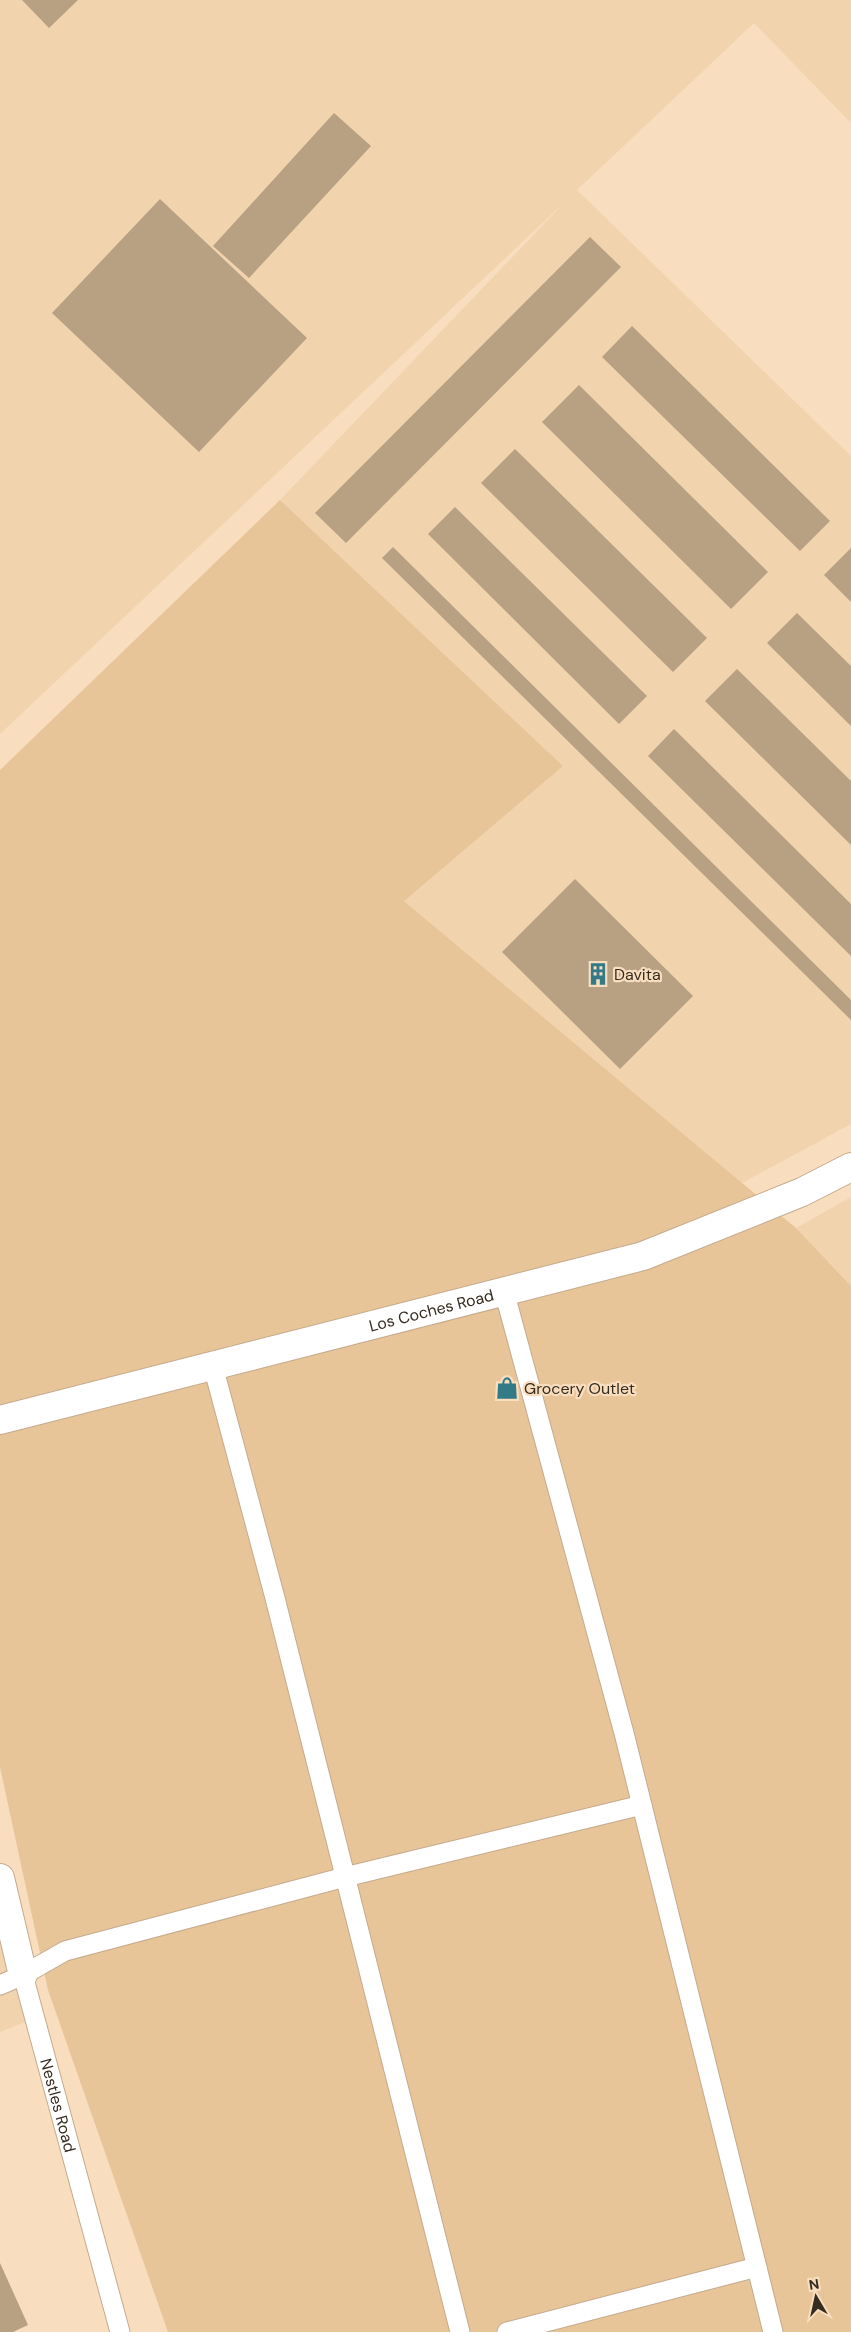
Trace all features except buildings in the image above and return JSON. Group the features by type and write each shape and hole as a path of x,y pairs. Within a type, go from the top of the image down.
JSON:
{"street":[{"name":"Los Coches Road","path":"0,1420 643,1256 849,1174"},
{"name":"Nestles Road","path":"0,1878 12,1980"}],"lane":[{"path":"504,1291 642,1805 773,2332"},
{"path":"213,1366 275,1598 460,2332"},
{"path":"12,1980 65,1951 345,1877 642,1805"},
{"name":"Nestles Road","path":"12,1980 120,2332"},
{"path":"507,2332 756,2267"}],"shaded area":[{"path":"0,0 851,0 851,123 754,23 577,190 851,456 851,1124 742,1183 403,900 563,766 280,500 567,200 0,734"},
{"path":"280,500 563,766 404,901 796,1228 851,1286 851,2332 168,2332 48,1990 0,1767 0,770"},
{"path":"851,1197 851,1286 796,1228"},
{"path":"0,1878 35,2018 0,2032"}],"place":[{"name":"Davita","path":"598,974"},
{"name":"Grocery Outlet","path":"507,1388"}]}
